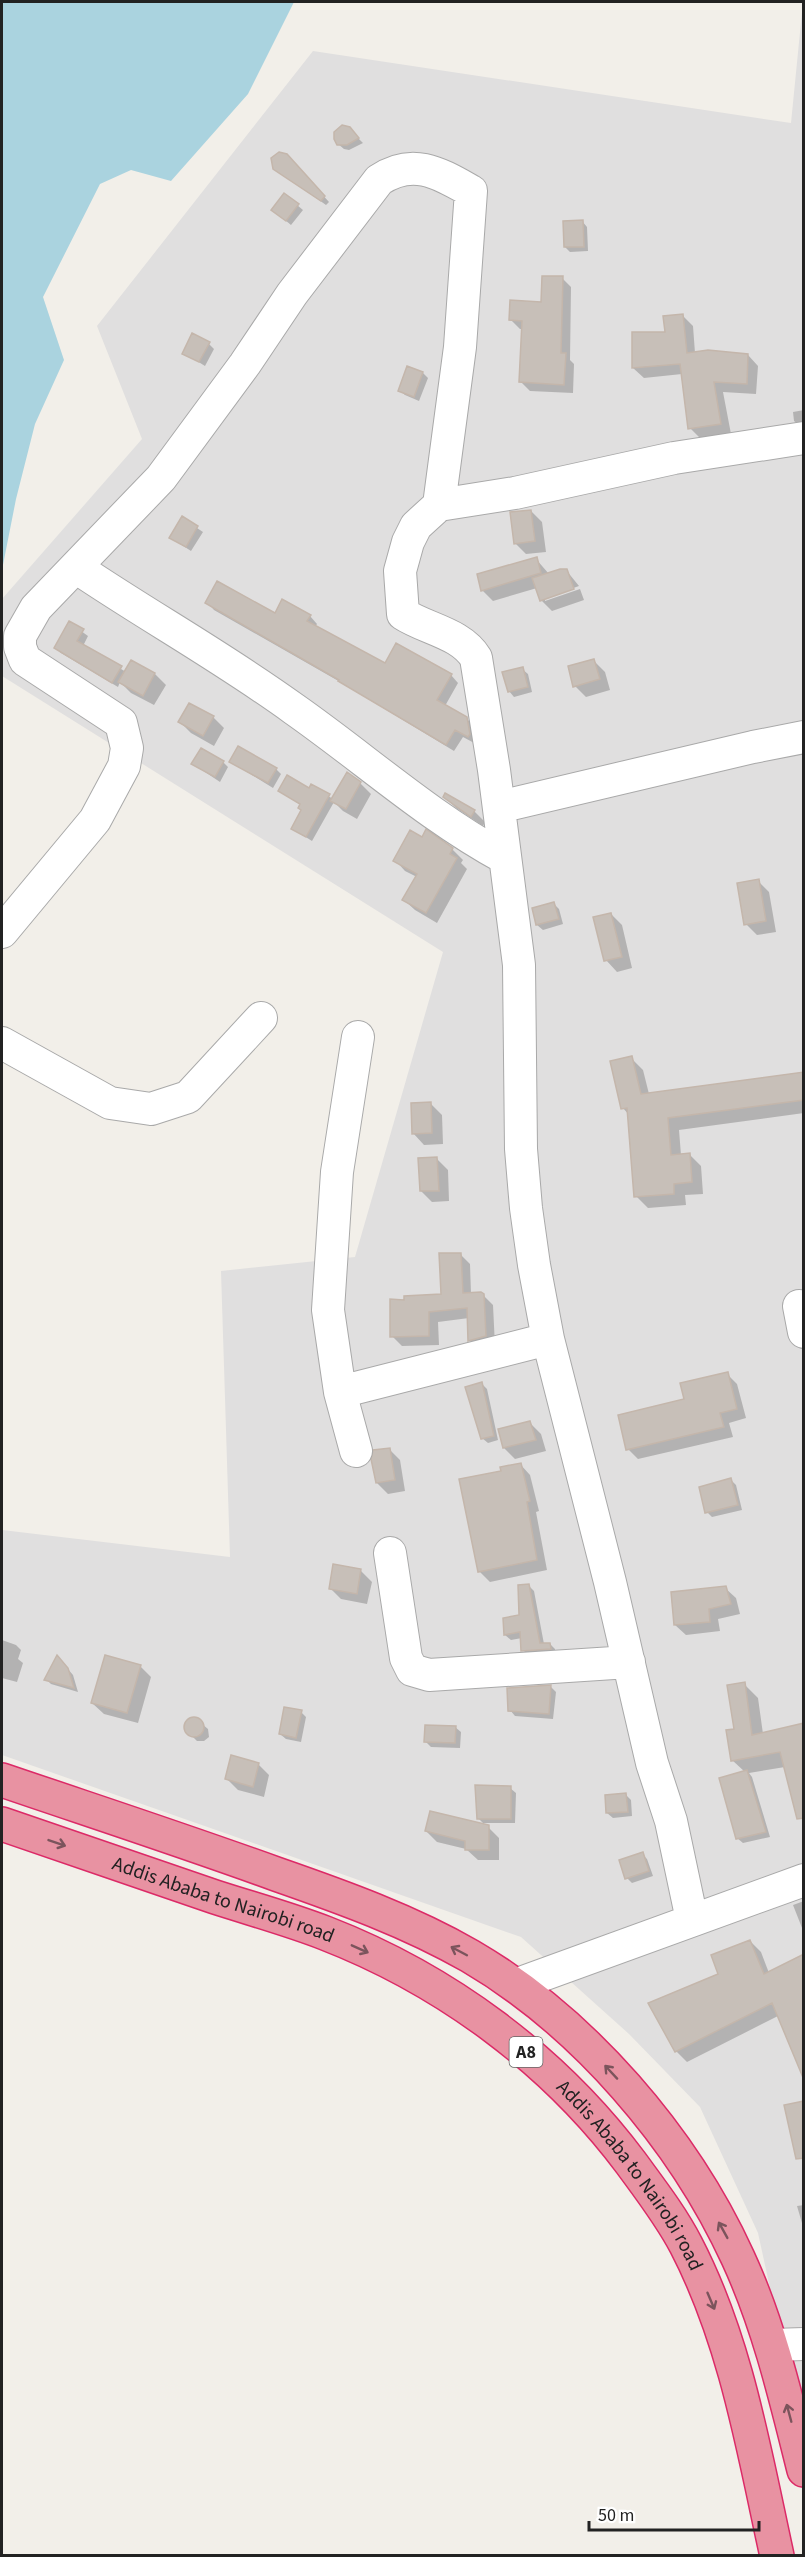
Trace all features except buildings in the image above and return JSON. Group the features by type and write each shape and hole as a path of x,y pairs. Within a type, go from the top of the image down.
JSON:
{"highway":[{"name":"Addis Ababa to Nairobi road","path":"2,1780 339,1896 416,1928 470,1956 515,1985 555,2016 641,2104 670,2141 710,2205 788,2345 804,2470"},
{"name":"Addis Ababa to Nairobi road","path":"2,1824 326,1933 400,1967 480,2016 510,2038 565,2085 607,2131 653,2193 686,2244 714,2309 734,2371 777,2556"}],"street":[{"path":"2,932 94,820 124,766 128,748 122,723 25,660 20,647 20,636 36,608 77,568 161,478 245,364 292,294 379,180 392,171 410,168 427,169 471,191 460,347 439,506"},
{"path":"692,1920 671,1821 652,1763 548,1339 526,1208 521,1138 519,965 499,807 476,658 470,648 414,622 403,614 400,604 400,571 408,542 416,526 439,506 515,493 674,458 804,438"},
{"path":"77,568 293,708 381,775 482,846 505,858"},
{"path":"499,807 804,737"},
{"path":"2,1044 110,1103 151,1109 188,1097 261,1018"},
{"path":"356,1451 340,1392 328,1310 337,1172 358,1037"},
{"path":"340,1392 548,1339"},
{"path":"390,1553 406,1658 412,1670 429,1675 629,1662"},
{"path":"515,1985 804,1880"}],"shaded area":[{"path":"803,2 803,2439 758,2233 700,2107 629,2034 521,1937 2,1755 2,1530 230,1557 221,1271 355,1257 443,952 2,676 2,599 142,439 97,326 313,51 791,123"}],"water":[{"path":"2,2 294,2 248,94 171,181 131,170 100,184 43,297 64,360 35,424 16,499 2,570"}]}
